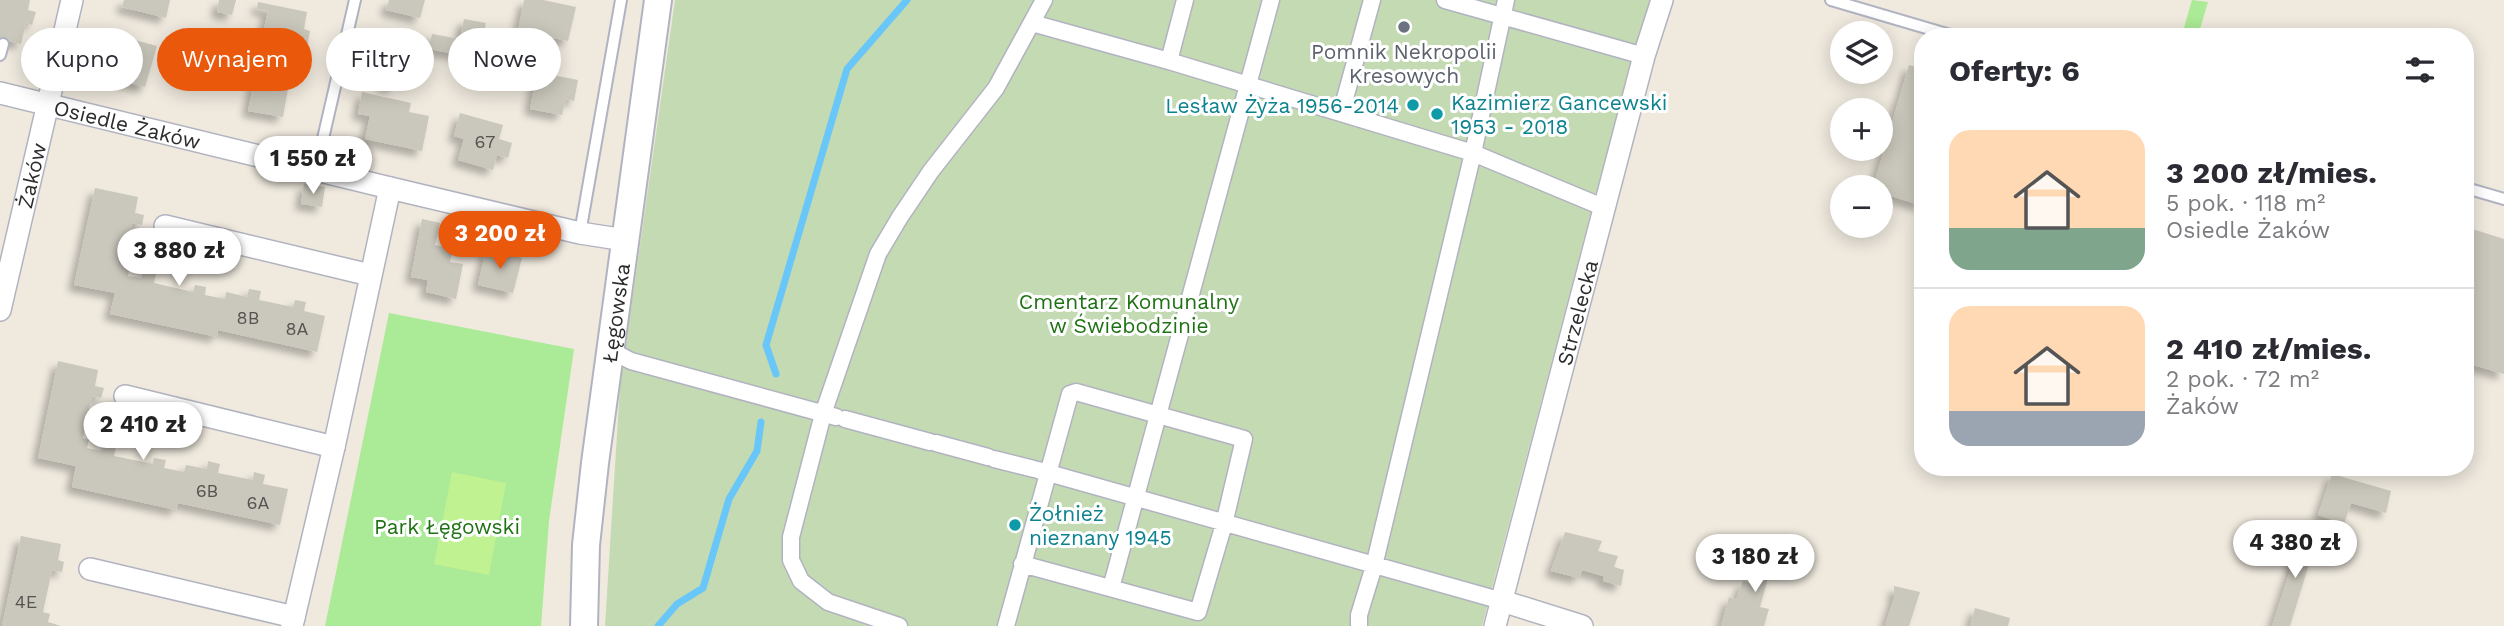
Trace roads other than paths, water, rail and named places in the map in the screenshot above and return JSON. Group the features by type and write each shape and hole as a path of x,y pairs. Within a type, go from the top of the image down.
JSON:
{"street":[{"name":"Żaków","path":"0,310 72,0"},
{"name":"Łęgowska","path":"584,626 586,545 658,0"},
{"path":"899,626 828,602 801,581 792,560 791,537 834,416 878,254 931,171 996,88 1044,0"},
{"path":"1168,61 1185,0"},
{"path":"1111,589 1271,0"},
{"path":"1341,113 1372,0"},
{"path":"1444,0 1504,8 1644,56"},
{"name":"Strzelecka","path":"1495,626 1644,56 1662,0"},
{"path":"1359,626 1359,615 1374,566 1473,153 1504,8"},
{"path":"1032,23 1473,153 1605,208"},
{"name":"Osiedle Żaków","path":"0,93 580,233 625,240"},
{"path":"89,569 293,622 390,188"},
{"path":"165,226 370,275"},
{"path":"610,350 631,361 1041,471 1582,626"},
{"path":"1006,626 1041,471 1070,394 1076,392 1244,439 1224,524 1198,612 1022,564"},
{"path":"125,396 334,447"}],"lane":[{"path":"316,169 355,0"},
{"path":"580,233 621,0"},
{"path":"1831,0 1926,28"},
{"path":"2474,190 2504,199"}],"waterway":[{"path":"776,374 766,345 847,69 907,0"},
{"path":"658,626 677,604 703,588 729,499 757,451 761,422"}],"place":[{"name":"Pomnik Nekropolii Kresowych","path":"1404,27"},
{"name":"Lesław Żyża 1956-2014","path":"1413,105"},
{"name":"Kazimierz Gancewski 1953 - 2018","path":"1437,114"},
{"name":"Żołnież nieznany 1945","path":"1015,525"}],"park label":[{"name":"Cmentarz Komunalny w Świebodzinie","path":"1129,313"},
{"name":"Park Łęgowski","path":"447,526"}]}
